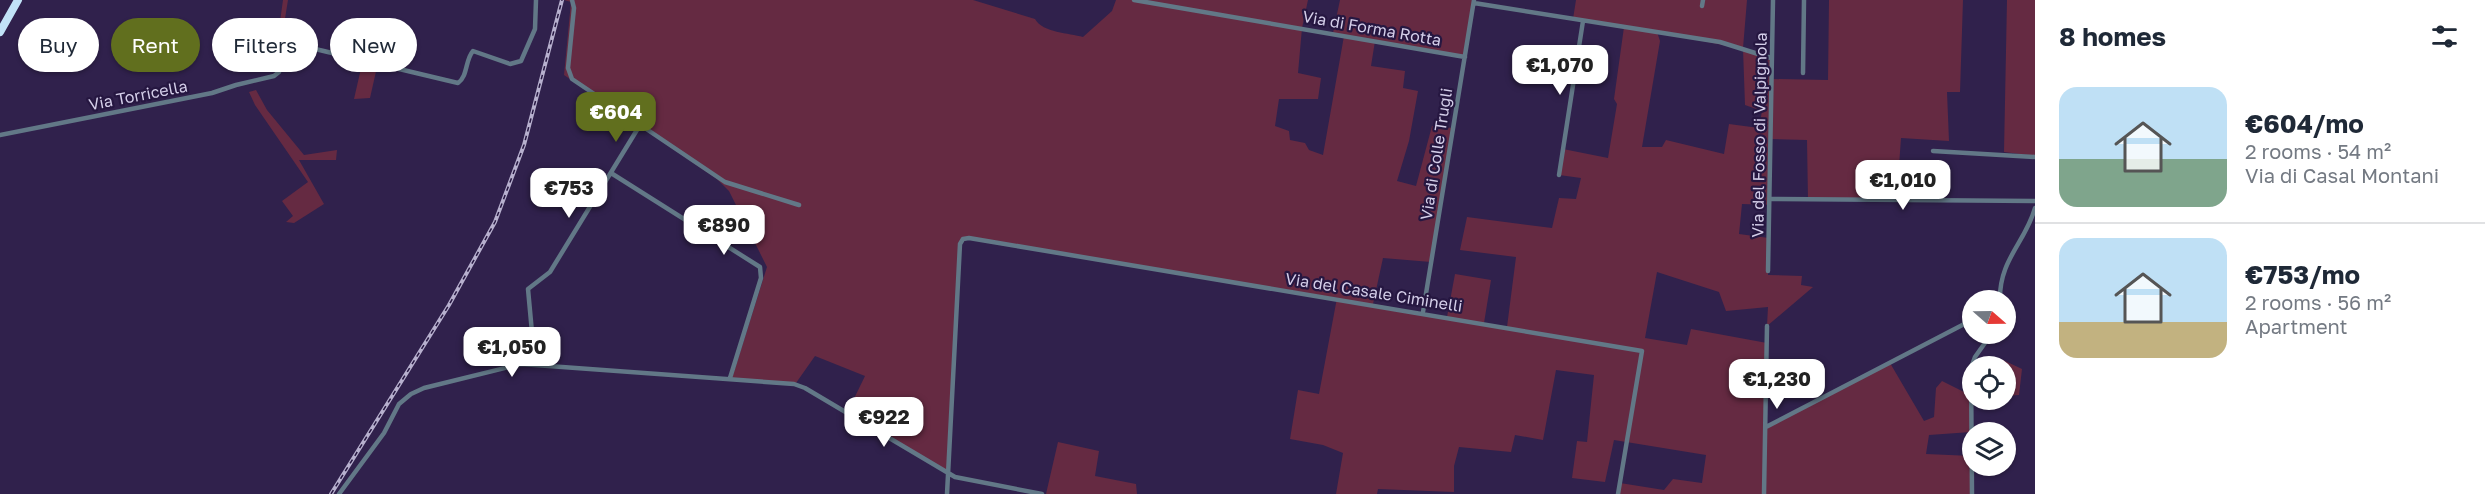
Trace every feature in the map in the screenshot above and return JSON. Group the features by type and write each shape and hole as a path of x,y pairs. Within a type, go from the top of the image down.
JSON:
{"highway":[{"path":"0,21 12,0"},
{"path":"0,32 18,0"}],"street":[{"name":"Via Torricella","path":"0,135 212,93 274,76 279,72 283,50 288,43 458,82 463,79 469,56 473,51 510,64 521,60 535,29 536,0"},
{"path":"572,0 568,74 727,183 799,205"},
{"name":"Via di Forma Rotta","path":"1134,0 1465,57"},
{"path":"1702,6 1703,0"},
{"name":"Via del Fosso di Valpignola","path":"1768,271 1773,0"},
{"path":"1803,73 1804,0"},
{"path":"1474,1 1583,21 1721,42 1771,58"},
{"name":"Via di Colle Trugli","path":"1423,312 1474,1"},
{"path":"1559,175 1583,21"},
{"path":"535,364 527,293 530,286 551,271 640,125"},
{"path":"1933,151 2035,157"},
{"path":"611,173 760,267 761,278 730,378"},
{"path":"1771,199 2035,201"},
{"path":"2000,290 2004,269 2035,208"},
{"name":"Via del Casale Ciminelli","path":"948,474 960,244 963,239 969,238 1423,312 1642,351 1618,494"},
{"path":"1766,427 1962,325"},
{"path":"1764,494 1767,326"},
{"path":"1972,494 1971,367 1984,344"},
{"path":"339,494 385,431 399,405 411,394 424,388 463,380 514,365 535,364 730,378 800,386 948,474 965,481 1042,494"},
{"path":"946,494 948,474"}],"shaded area":[{"path":"283,0 288,0 285,18 280,18"},
{"path":"564,0 973,0 1035,19 1050,30 1083,37 1112,11 1116,0 1308,0 1302,28 1298,73 1321,78 1318,99 1279,99 1275,126 1289,131 1290,140 1305,143 1309,150 1323,155 1344,36 1333,33 1340,0 1474,0 1465,57 1375,41 1371,66 1405,71 1403,88 1418,91 1409,141 1397,181 1416,186 1432,126 1453,128 1431,262 1383,258 1373,304 1447,317 1455,274 1491,280 1484,323 1507,327 1516,257 1460,250 1467,217 1552,228 1559,198 1576,199 1581,178 1559,175 1563,149 1608,158 1617,104 1614,99 1624,27 1573,19 1576,0 1747,0 1743,48 1771,58 1771,79 1828,80 1829,0 1963,0 1960,92 1947,92 1949,141 1901,138 1899,166 1926,167 1926,200 1808,200 1807,140 1771,139 1771,205 1742,204 1739,234 1769,238 1768,275 1802,276 1801,285 1813,287 1767,326 1768,307 1726,311 1719,292 1657,272 1645,338 1687,345 1691,329 1767,343 1766,426 1890,363 1924,421 1934,417 1936,388 1942,381 1962,391 1962,410 1971,410 1971,422 1962,422 1962,433 1929,435 1926,454 1962,456 1962,476 1972,476 1972,494 1618,494 1620,483 1664,490 1673,479 1702,483 1706,455 1614,440 1605,482 1572,478 1577,441 1587,442 1594,375 1556,370 1543,440 1515,435 1511,452 1459,447 1454,466 1454,492 1378,489 1377,494 1336,494 1343,453 1323,445 1290,439 1298,390 1319,394 1337,298 969,238 960,244 948,474 847,413 865,376 815,356 796,383 732,378 767,267 729,191 717,179 564,75 571,2","holes":["1657,32 1743,49 1745,105 1762,111 1759,128 1729,124 1724,154 1666,140 1662,147 1642,147 1660,41"]},
{"path":"2007,0 2035,0 2035,156 2004,152"},
{"path":"360,72 376,72 370,98 354,99"},
{"path":"256,90 267,110 304,155 337,150 336,160 299,160 324,204 294,223 286,222 293,216 282,201 308,182 255,105 249,92"},
{"path":"2016,366 2022,369 2019,395 2016,395"},
{"path":"1058,442 1099,451 1095,476 1136,484 1137,494 1046,494"}],"railway":[{"path":"331,494 449,305 495,222 524,145 562,0"}]}
